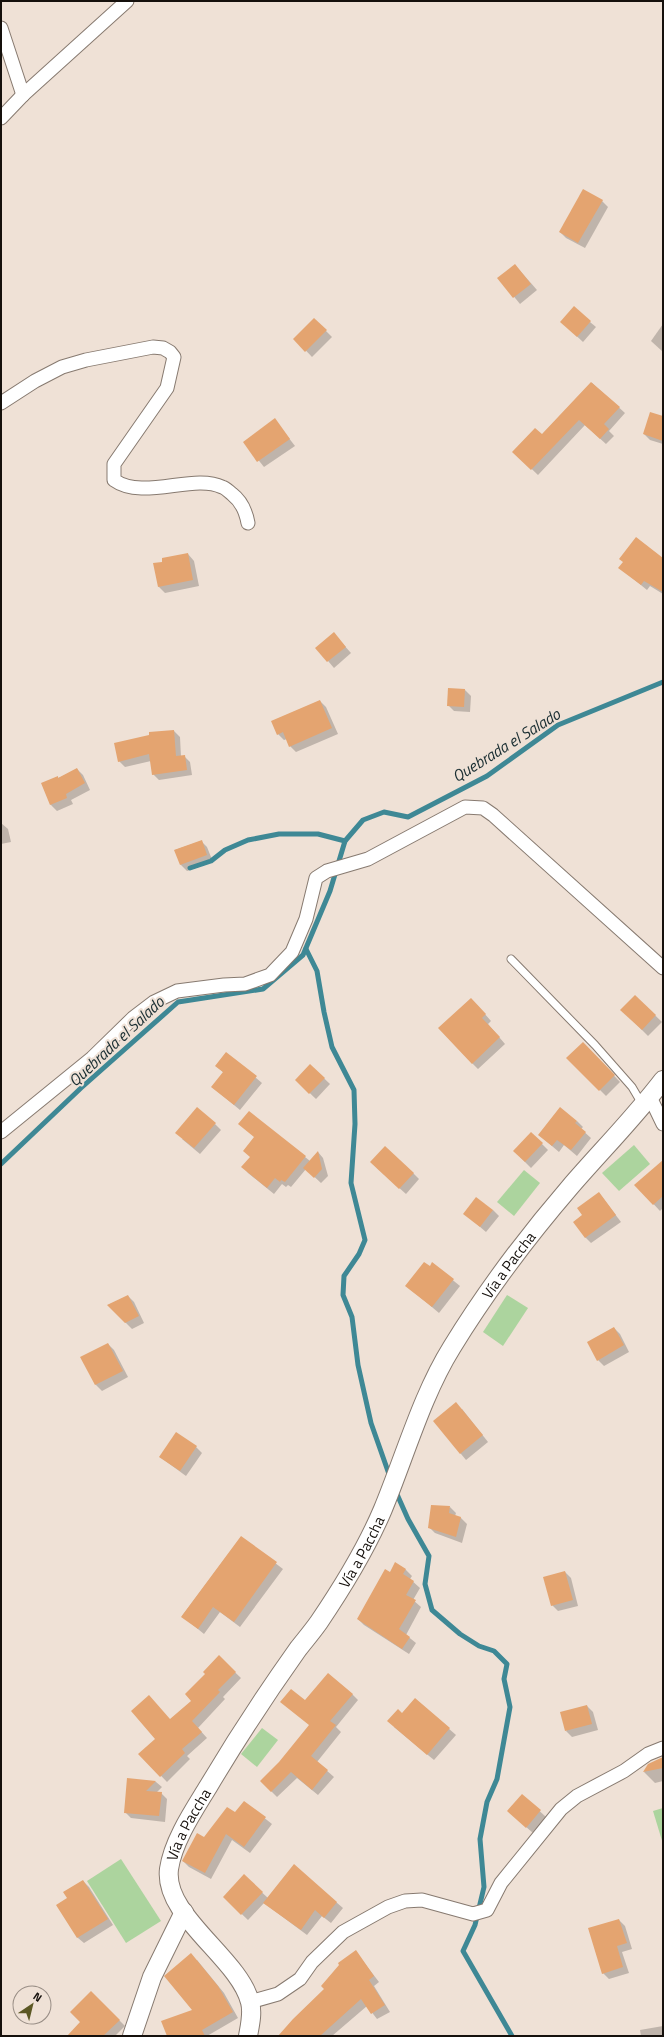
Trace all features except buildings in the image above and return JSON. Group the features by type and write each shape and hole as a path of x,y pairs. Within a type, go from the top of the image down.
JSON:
{"main road":[{"name":"Vía a Paccha","path":"248,2036 251,2016 250,2002 244,1987 184,1912 171,1886 169,1872 171,1859 190,1817 230,1751 298,1649 319,1622 367,1541 391,1488 419,1414 451,1348 518,1250 571,1186 663,1080"},
{"path":"132,2036 152,1977 184,1912"}],"street":[{"path":"1,118 23,95 127,1"},
{"path":"1,28 23,95"},
{"path":"1,403 35,381 62,367 136,350 153,347 163,348 170,352 174,357 167,388 114,464 114,480 121,485 137,488 208,483 222,487 237,498 247,516 248,523"},
{"path":"1,1132 92,1058 133,1018 154,1002 177,991 245,984 270,975 292,952 306,919 316,878 327,871 368,859 465,807 475,806 483,808 663,968"},
{"path":"646,1101 663,1124"},
{"path":"250,2002 278,1994 300,1979 312,1962 343,1932 388,1907 405,1901 422,1900 472,1914 487,1910 501,1883 561,1810 577,1796 624,1771 648,1754 663,1748"}],"lane":[{"path":"511,960 595,1045 646,1101"}],"green space":[{"path":"634,1145 650,1164 619,1191 602,1173"},
{"path":"524,1170 540,1183 514,1216 497,1202"},
{"path":"507,1295 528,1308 503,1346 483,1332"},
{"path":"262,1728 278,1740 257,1767 241,1754"},
{"path":"663,1808 663,1844 653,1811"},
{"path":"121,1859 161,1921 126,1943 87,1881"}],"waterway":[{"name":"Quebrada el Salado","path":"1,1164 81,1088 178,1002 263,989 303,955 330,891 345,841 363,820 384,812 408,817 487,776 558,725 663,682"},
{"path":"190,868 211,861 225,850 248,840 279,834 318,834 345,841"},
{"path":"306,949 317,971 332,1047 354,1090 355,1124 351,1183 365,1240 359,1254 344,1276 343,1295 352,1317 358,1365 371,1423 390,1477"},
{"path":"396,1492 408,1519 429,1556 425,1584 432,1610 460,1634 479,1646 494,1651 507,1664 504,1679 510,1707 497,1779 487,1802 480,1839 484,1887 475,1925 463,1951 512,2036"}]}
